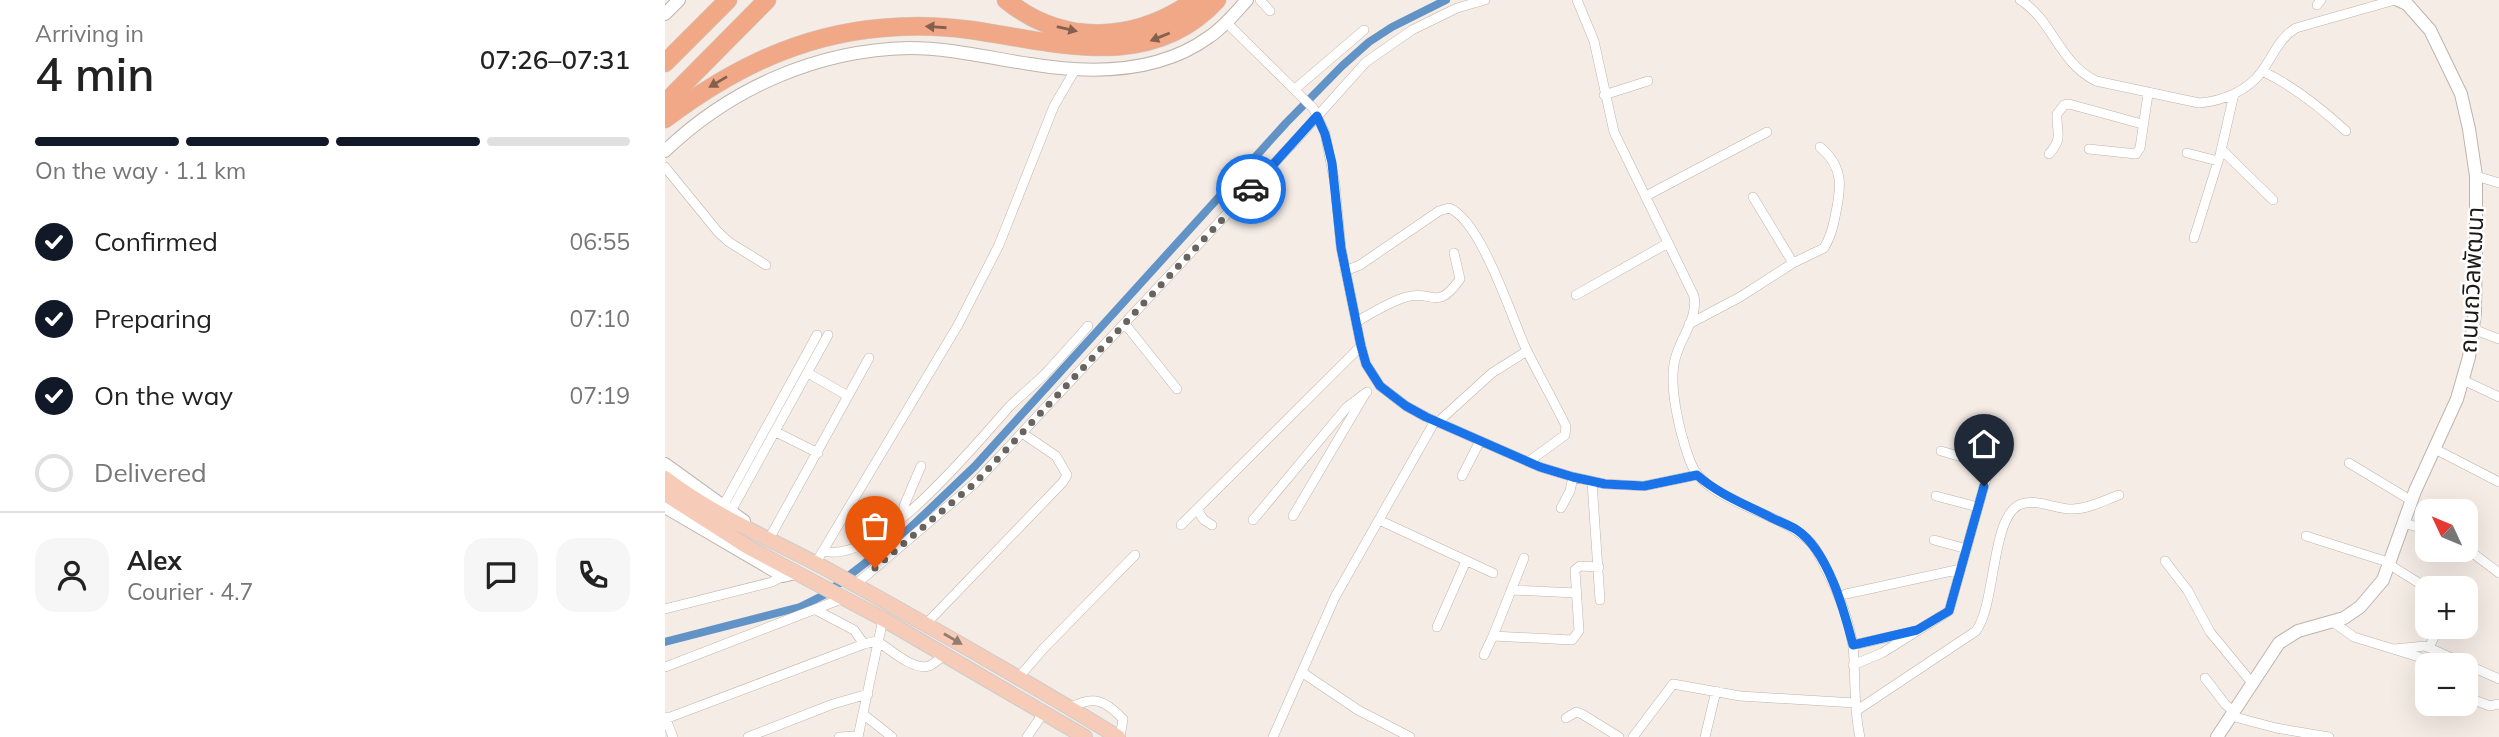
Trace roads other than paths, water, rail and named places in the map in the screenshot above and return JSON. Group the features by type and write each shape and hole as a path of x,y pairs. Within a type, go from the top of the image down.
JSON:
{"highway":[{"path":"665,63 728,0"},
{"path":"665,103 767,0"},
{"path":"1006,0 1028,15 1050,25 1097,34 1139,29 1170,16 1195,0"},
{"path":"665,119 738,70 779,51 820,38 881,28 924,26 972,30 1082,48 1114,48 1150,41 1167,34 1199,16 1217,0"}],"main road":[{"path":"665,14 680,0"},
{"path":"665,151 703,118 747,90 794,69 842,56 892,49 928,49 1075,70 1115,70 1161,60 1193,47 1227,23 1247,0"},
{"name":"ถนนถวิลพัฒนา","path":"2217,737 2272,651 2286,637 2344,618 2360,607 2383,580 2412,501 2457,399 2469,357 2473,329 2476,176 2461,94 2430,30 2404,1"},
{"path":"665,464 769,539"},
{"path":"665,478 720,515 769,539 819,558 831,572 1019,677 1119,737"},
{"path":"665,494 789,574"},
{"path":"665,507 789,574 817,583 1085,737"},
{"path":"1019,677 1028,703"}],"street":[{"path":"1260,0 1270,11"},
{"path":"852,584 975,483 1125,324 1315,112 1383,48 1436,17 1485,0"},
{"path":"1577,0 1594,41 1614,132 1696,307 1675,356 1673,374 1677,409 1690,460 1697,475 1716,490 1797,530 1813,545 1832,580 1853,645 1860,737"},
{"path":"2020,0 2035,10 2067,58 2082,74 2096,81 2148,94 2199,103 2215,101 2249,86 2286,34 2296,28 2404,1"},
{"path":"1227,23 1298,91 1315,112 1325,134 1333,173 1345,271 1361,346 1366,364 1389,394 1437,422 1528,462 1573,477 1593,482 1644,486 1697,475"},
{"path":"1298,91 1364,30"},
{"path":"819,558 958,325 999,246 1054,106 1075,70"},
{"path":"2262,71 2290,86 2346,131"},
{"path":"1604,95 1648,80"},
{"path":"2089,149 2136,154 2140,148 2148,94"},
{"path":"2194,238 2218,162 2234,94"},
{"path":"2049,153 2058,142 2060,135 2057,114 2064,104 2143,124"},
{"path":"1646,196 1767,132"},
{"path":"1689,324 1740,297 1793,262 1824,248 1833,229 1841,186 1833,161 1820,147"},
{"path":"2221,149 2273,200"},
{"path":"2187,153 2218,162"},
{"path":"665,167 729,242 766,265"},
{"path":"2476,176 2499,183"},
{"path":"1753,197 1793,262"},
{"path":"1345,271 1360,264 1439,211 1449,208 1455,210 1469,226 1496,271 1505,301 1527,351 1567,431 1566,435 1528,462"},
{"path":"1576,295 1668,243"},
{"path":"1356,322 1410,295 1440,298 1449,293 1460,279 1454,253"},
{"path":"1125,324 1177,389"},
{"path":"819,558 863,544 903,516 937,486 1011,405 1044,376 1088,326"},
{"path":"2473,329 2499,339"},
{"path":"727,509 817,335"},
{"path":"727,509 776,432 828,335"},
{"path":"1181,525 1361,346"},
{"path":"1273,737 1335,597 1437,422 1492,373 1527,351"},
{"path":"769,539 869,358"},
{"path":"808,373 848,396"},
{"path":"1293,516 1376,380"},
{"path":"2462,380 2499,397"},
{"path":"1253,520 1347,407 1367,392"},
{"path":"776,432 818,453"},
{"path":"926,624 1063,482 1066,475 1056,456 1022,433"},
{"path":"1462,477 1480,441"},
{"path":"1853,645 1917,630 1949,611 1995,447"},
{"path":"2435,449 2499,482"},
{"path":"1941,451 1990,465"},
{"path":"2349,463 2412,501"},
{"path":"903,516 904,506 921,466"},
{"path":"1561,508 1570,491 1573,477"},
{"path":"1593,482 1600,600"},
{"path":"1633,737 1673,684 1740,696 1856,707 1976,631 1984,617 2006,521 2015,508 2026,502 2079,509 2119,495"},
{"path":"1936,496 1978,507"},
{"path":"1197,510 1204,520 1212,525"},
{"path":"1378,520 1493,573"},
{"path":"2404,523 2415,526"},
{"path":"2306,536 2390,564 2415,580"},
{"path":"1934,540 1967,549"},
{"path":"1019,677 1135,555"},
{"path":"2478,557 2499,573"},
{"path":"1484,655 1524,558"},
{"path":"1437,627 1466,561"},
{"path":"2165,561 2188,591 2216,640 2252,683"},
{"path":"1493,636 1572,640 1579,631 1576,567 1599,567"},
{"path":"1846,594 1961,569"},
{"path":"665,609 772,582 789,574"},
{"path":"1511,590 1576,593"},
{"path":"665,667 816,610 840,596"},
{"path":"816,610 854,630 864,644"},
{"path":"839,737 858,737 883,620"},
{"path":"2333,622 2354,637 2415,656"},
{"path":"1853,665 1910,638 1917,630"},
{"path":"2429,648 2433,639"},
{"path":"673,737 665,718 864,644 877,641 913,664 923,667 931,666 943,656"},
{"path":"2394,649 2416,646 2429,648 2499,679"},
{"path":"1303,673 1390,733 1410,737"},
{"path":"2205,678 2232,714 2276,729 2329,737"},
{"path":"1705,737 1716,691"},
{"path":"748,737 867,694"},
{"path":"1070,708 1084,700 1093,699 1105,704 1123,719 1119,737"},
{"path":"2478,702 2490,706 2499,704"},
{"path":"1027,737 1044,712"},
{"path":"1566,718 1576,712 1582,714 1619,737"},
{"path":"863,714 892,737"}],"waterway":[{"path":"665,642 800,607 824,595 909,529 975,466 1286,123 1342,66 1369,42 1392,27 1446,0"}]}
